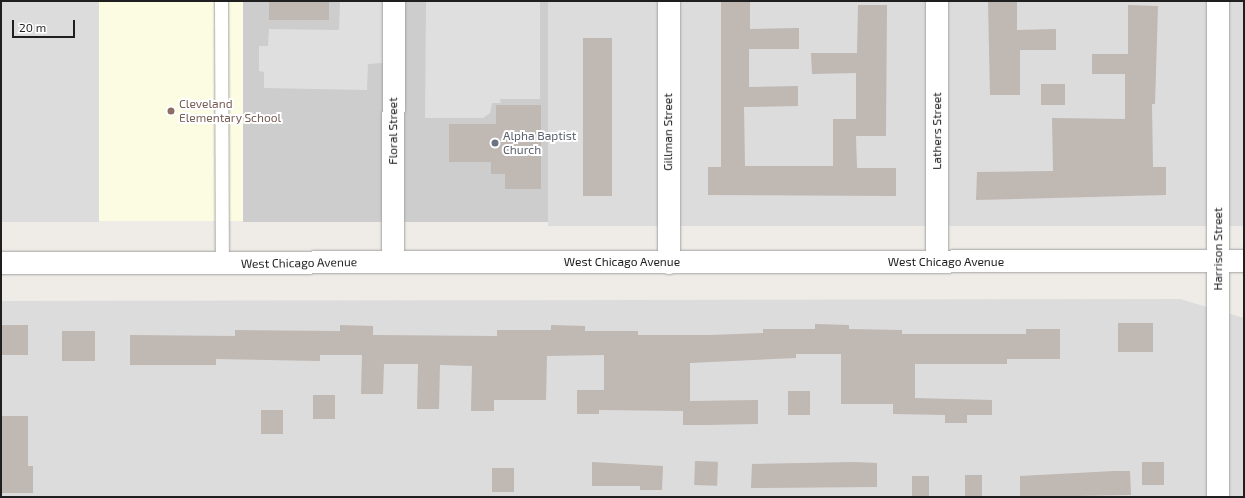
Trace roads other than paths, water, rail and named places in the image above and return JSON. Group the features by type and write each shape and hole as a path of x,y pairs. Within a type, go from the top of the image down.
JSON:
{"street":[{"name":"Floral Street","path":"393,262 394,1"},
{"name":"Gillman Street","path":"669,1 669,263"},
{"name":"Lathers Street","path":"937,1 937,262"},
{"name":"Harrison Street","path":"1218,1 1218,497"},
{"name":"West Chicago Avenue","path":"1,263 222,264 393,262 669,263 1244,261"}],"lane":[{"path":"221,1 222,264"}],"place":[{"name":"Cleveland Elementary School","path":"171,111"},
{"name":"Alpha Baptist Church","path":"495,143"}]}
